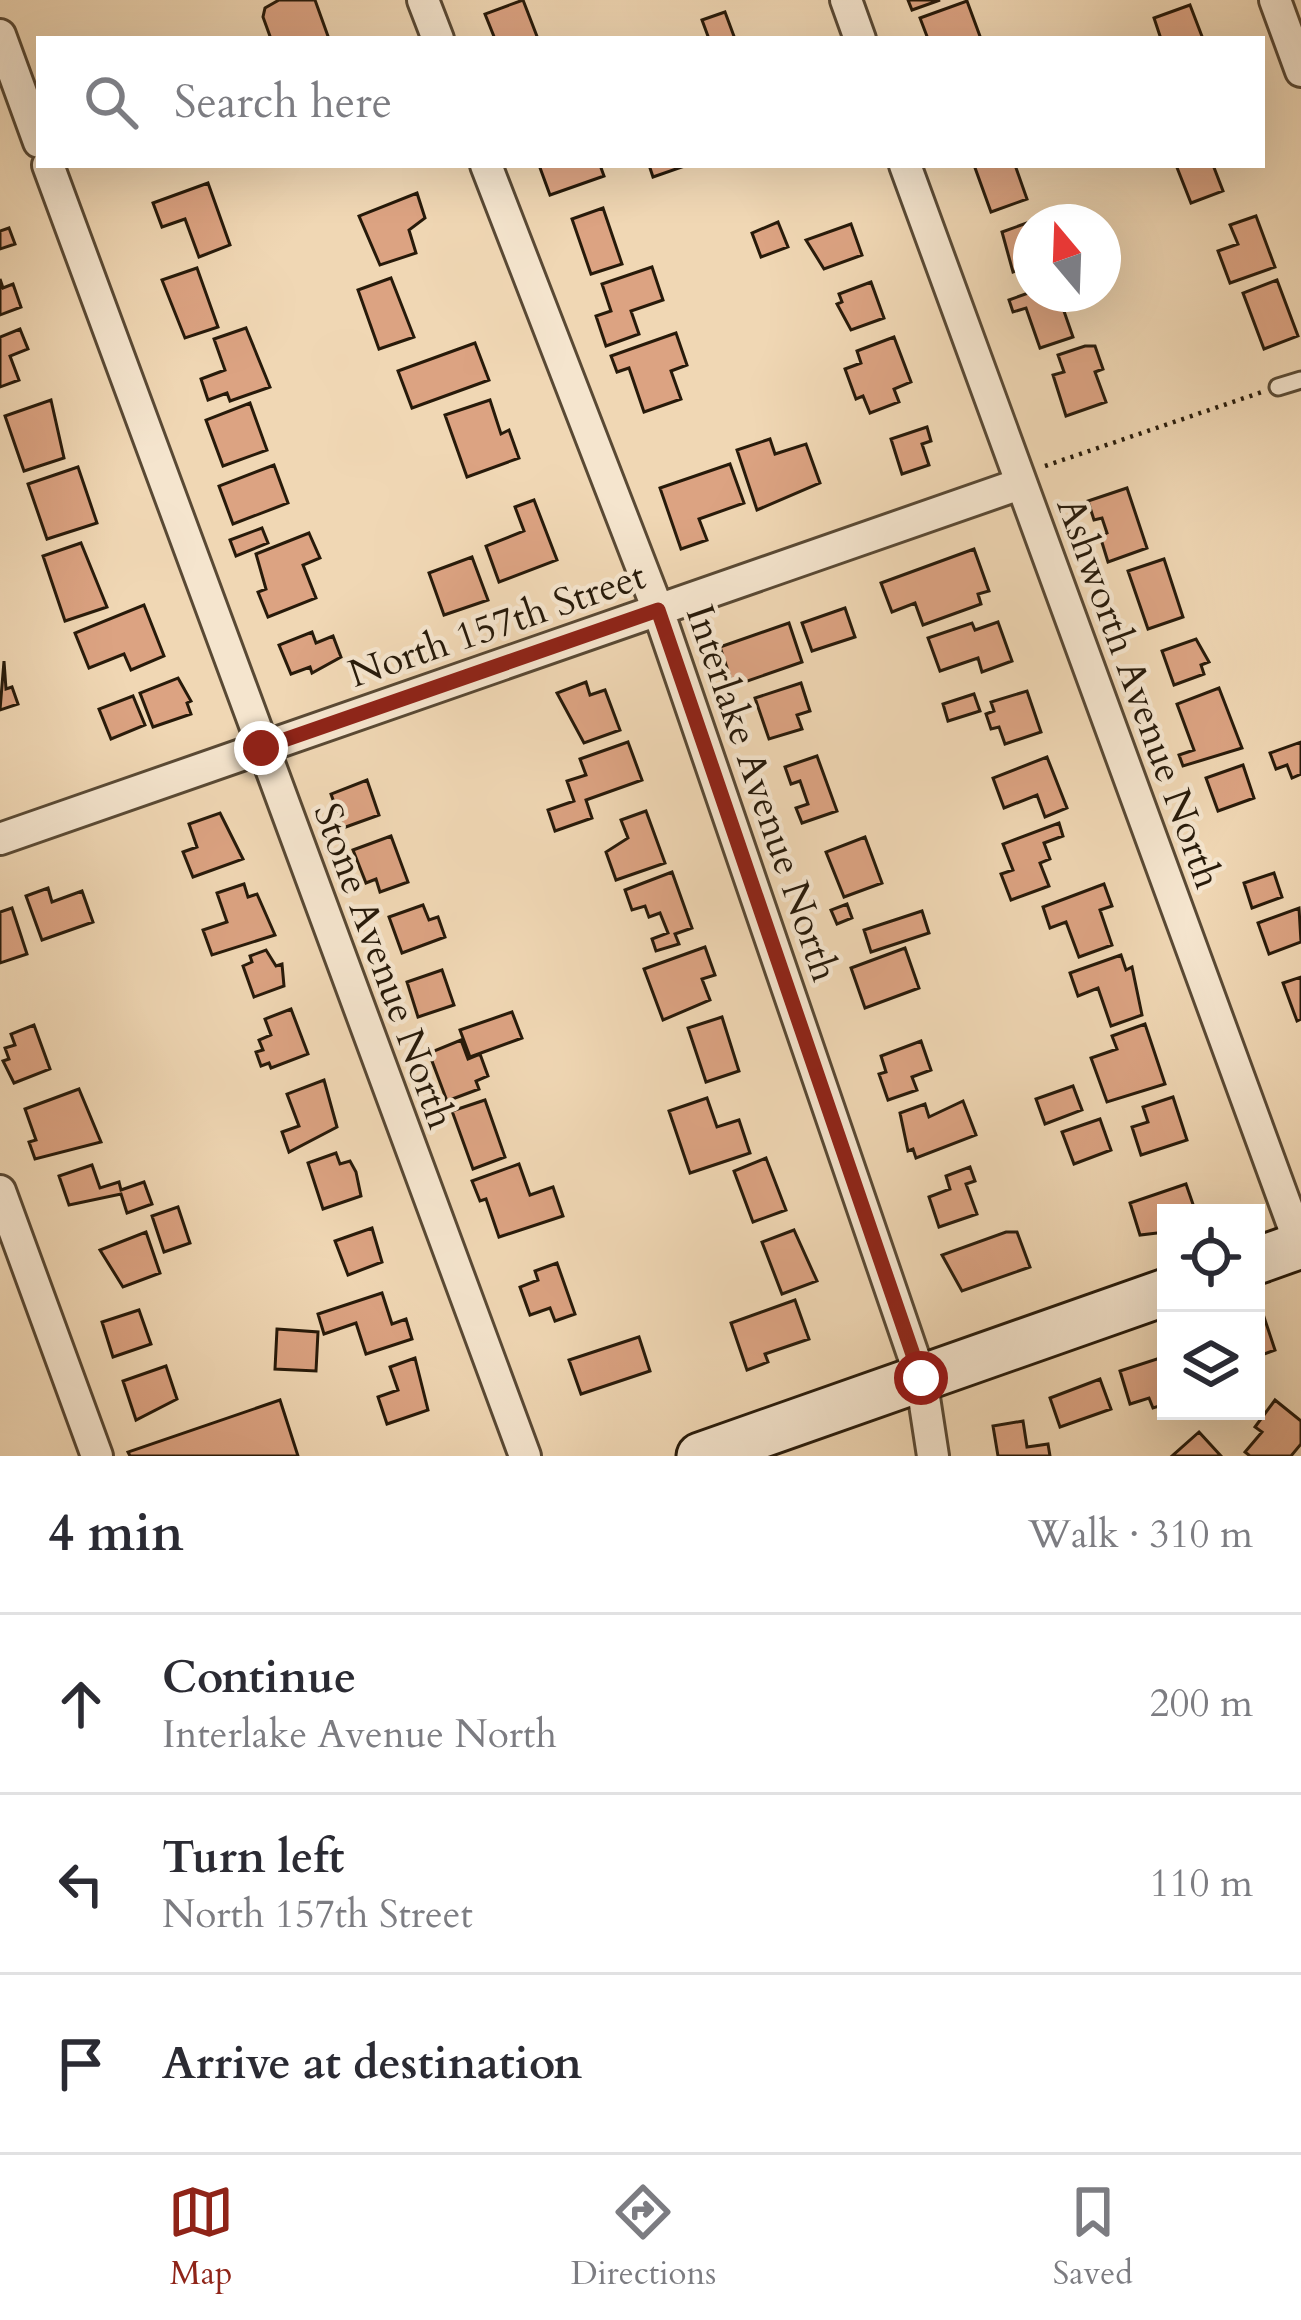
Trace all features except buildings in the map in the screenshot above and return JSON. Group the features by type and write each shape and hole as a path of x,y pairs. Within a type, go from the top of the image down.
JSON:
{"street":[{"path":"423,0 437,36"},
{"path":"846,0 859,36"},
{"path":"1275,0 1301,71"},
{"path":"0,35 36,134"},
{"name":"Stone Avenue North","path":"49,168 524,1456"},
{"name":"Interlake Avenue North","path":"488,168 658,610 921,1378 934,1456"},
{"name":"Ashworth Avenue North","path":"905,168 1301,1246"},
{"name":"North 157th Street","path":"0,839 1019,480"},
{"path":"0,1191 97,1456"},
{"path":"1265,1258 1301,1246"},
{"path":"700,1456 1157,1295"}],"lane":[{"path":"1278,387 1301,380"}],"path":[{"path":"1019,480 1278,387"}],"route":[{"path":"261,748 658,610 921,1378"}]}
